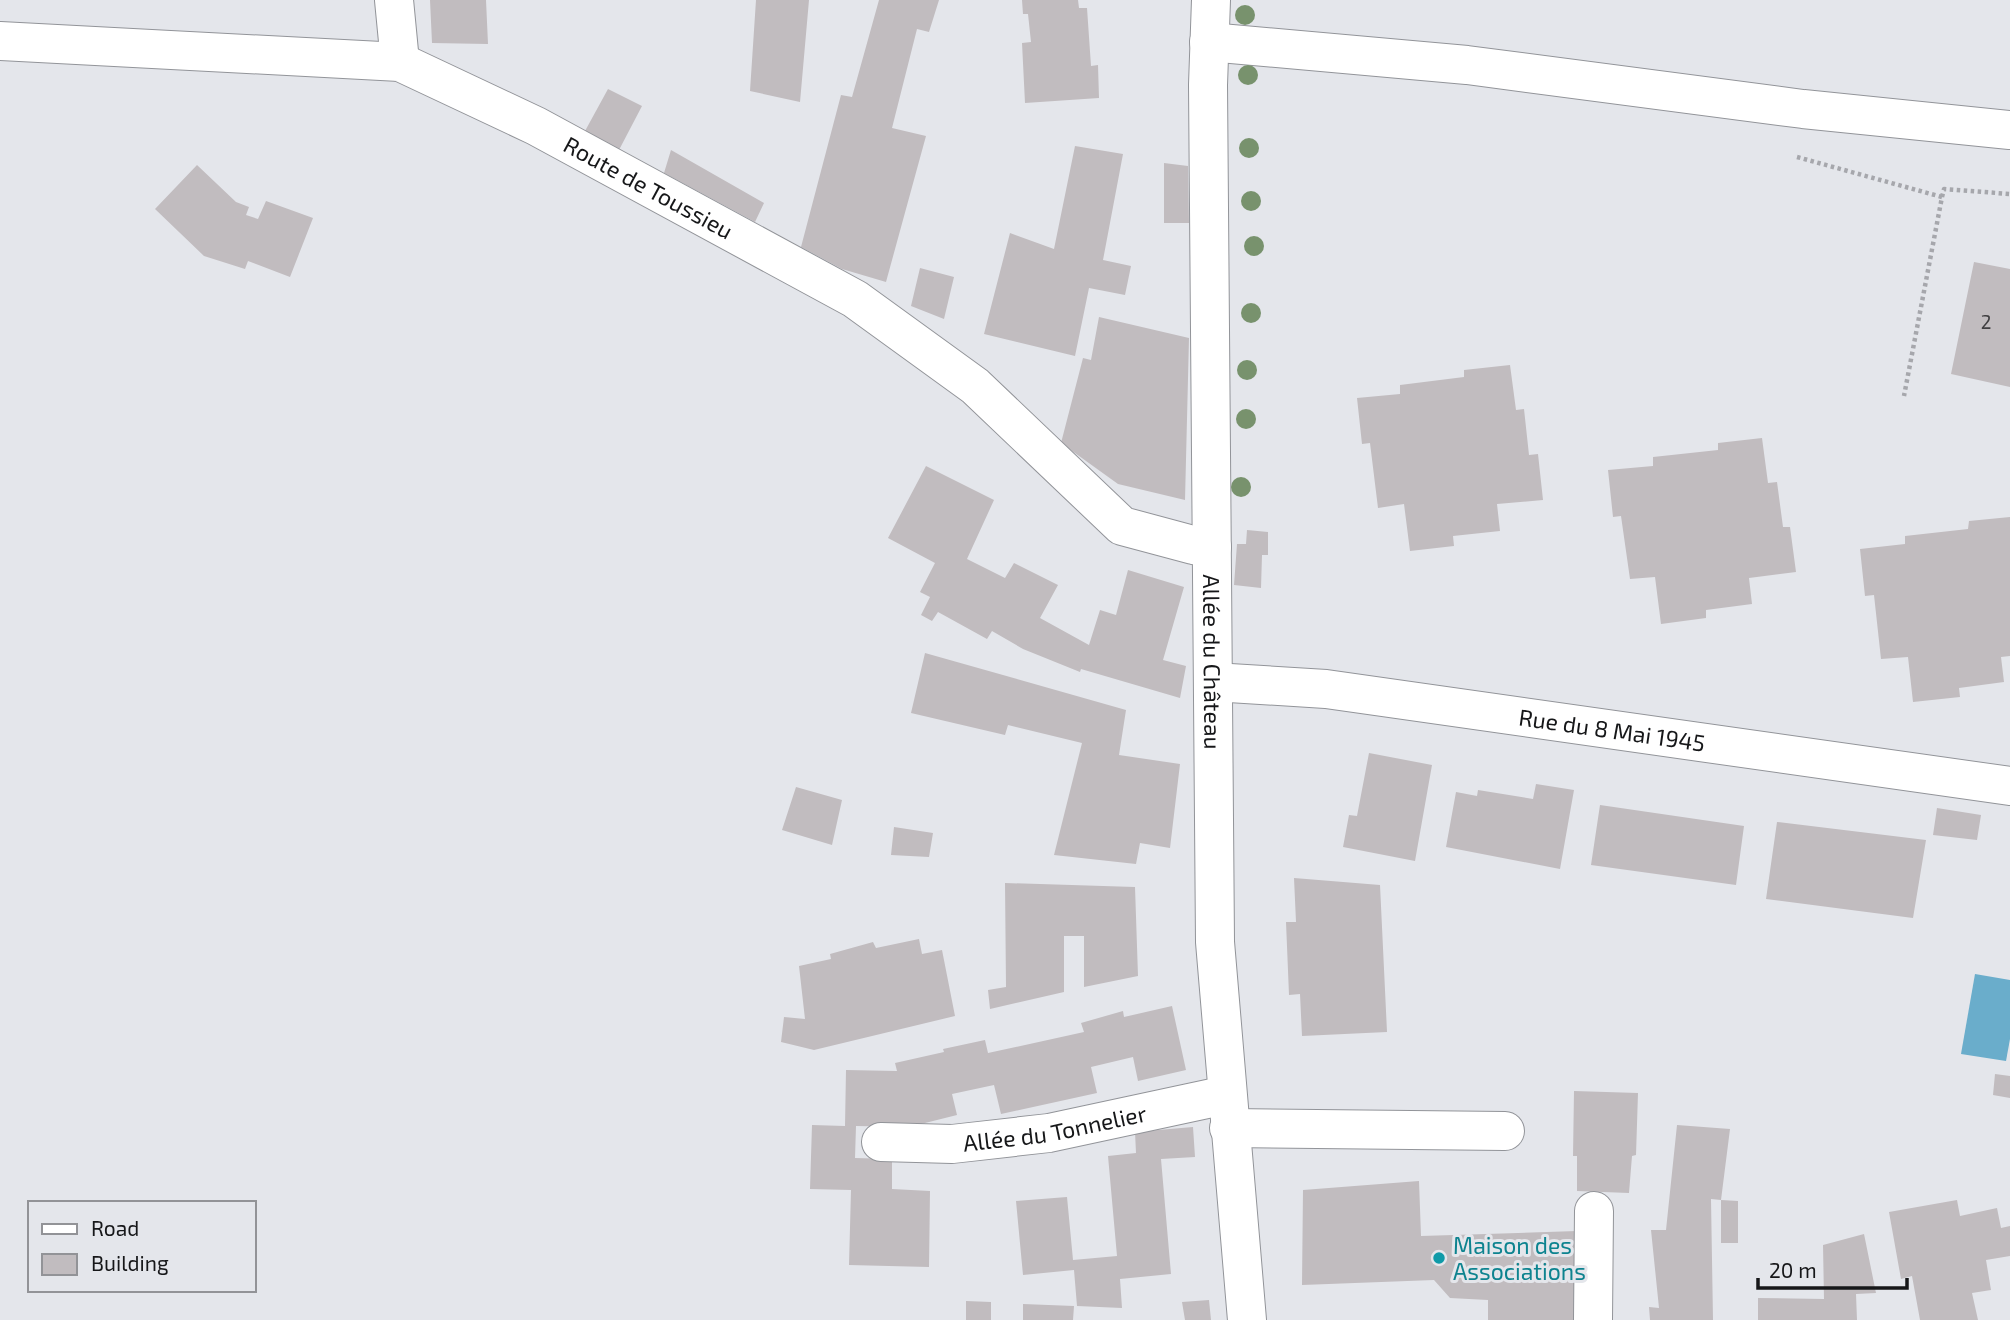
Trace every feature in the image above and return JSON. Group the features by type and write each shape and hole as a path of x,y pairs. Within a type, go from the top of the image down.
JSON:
{"street":[{"path":"394,0 400,62"},
{"name":"Allée du Château","path":"1211,0 1209,42 1215,942 1227,1111 1247,1320"},
{"name":"Route de Toussieu","path":"0,41 400,62 536,126 855,299 975,386 1122,526 1193,545 1212,547"},
{"path":"1209,42 1467,65 1803,108 2010,130"},
{"name":"Rue du 8 Mai 1945","path":"1213,682 1326,689 2010,786"},
{"name":"Allée du Tonnelier","path":"881,1142 952,1144 1227,1111 1505,1131"},
{"path":"1593,1320 1594,1212"}],"path":[{"path":"1788,155 1942,197"},
{"path":"1904,396 1944,189 2010,194"}],"water":[{"path":"1975,974 2010,980 2010,1039 2006,1061 1961,1054"}],"building":[{"path":"430,0 486,0 488,44 432,43"},
{"path":"756,0 809,0 800,102 750,91"},
{"path":"879,0 939,0 929,32 917,29 892,128 926,136 886,282 842,269 801,247 841,95 852,97"},
{"path":"1022,0 1078,0 1079,8 1087,8 1091,66 1098,65 1099,98 1025,103 1022,43 1031,42 1028,14 1023,14"},
{"path":"608,89 642,106 619,150 585,131"},
{"path":"1075,146 1123,154 1103,260 1131,266 1125,295 1089,288 1075,356 984,334 1010,233 1054,249"},
{"path":"671,150 764,203 755,222 664,173"},
{"path":"1164,163 1188,166 1189,223 1164,223"},
{"path":"197,165 236,202 249,207 246,215 258,219 266,201 313,218 290,277 248,261 245,269 204,256 155,209"},
{"path":"1974,262 2010,269 2010,387 1951,374"},
{"path":"920,268 954,277 944,319 911,306"},
{"path":"1099,317 1189,338 1185,500 1118,484 1061,443 1083,358 1091,360"},
{"path":"1510,365 1516,410 1524,409 1529,455 1538,454 1543,500 1497,504 1500,531 1453,536 1454,546 1410,551 1404,504 1378,508 1370,443 1362,444 1357,398 1400,394 1400,385 1464,377 1464,370"},
{"path":"1762,438 1768,483 1777,482 1783,527 1790,527 1796,572 1749,578 1752,604 1706,610 1706,618 1661,624 1655,577 1630,579 1621,516 1613,517 1608,470 1653,466 1653,457 1718,450 1718,443"},
{"path":"926,466 994,500 967,559 1005,578 1014,563 1058,585 1040,618 1089,645 1100,610 1116,615 1128,570 1184,587 1163,660 1186,666 1180,698 1081,669 1080,672 1023,649 992,631 987,639 938,612 932,621 921,615 930,597 920,592 935,563 888,538"},
{"path":"2010,517 2010,656 2001,657 2004,682 1959,688 1960,697 1913,702 1908,657 1881,659 1874,595 1865,596 1860,549 1905,544 1905,536 1968,529 1969,521"},
{"path":"1247,530 1268,532 1268,555 1262,555 1261,588 1234,585 1237,544 1246,544"},
{"path":"925,653 1126,710 1119,755 1180,764 1170,848 1140,843 1136,864 1054,855 1082,743 1008,725 1005,735 911,713"},
{"path":"1369,753 1432,765 1415,861 1343,847 1349,815 1357,816"},
{"path":"1536,784 1574,790 1560,869 1446,847 1456,792 1477,796 1478,790 1533,799"},
{"path":"796,787 842,800 832,845 782,830"},
{"path":"1600,805 1744,826 1736,885 1591,865"},
{"path":"1937,808 1981,815 1977,840 1933,835"},
{"path":"1777,822 1926,840 1913,918 1766,899"},
{"path":"894,827 933,833 929,857 891,855"},
{"path":"1294,878 1380,885 1387,1032 1302,1036 1300,994 1289,995 1286,922 1296,922"},
{"path":"1005,883 1135,887 1138,976 1084,987 1084,936 1064,936 1064,992 990,1009 988,990 1006,987"},
{"path":"919,939 922,954 942,950 955,1016 814,1050 781,1042 784,1017 805,1019 799,966 831,959 830,954 873,942 876,948"},
{"path":"1172,1006 1186,1070 1138,1081 1133,1057 1091,1067 1097,1093 1001,1114 994,1085 952,1094 957,1115 909,1127 856,1126 855,1158 892,1159 892,1189 930,1191 929,1267 849,1265 851,1190 810,1189 812,1125 845,1126 846,1070 897,1071 895,1063 944,1052 943,1049 985,1040 988,1053 1084,1032 1081,1023 1123,1011 1124,1017"},
{"path":"1995,1074 2010,1076 2010,1098 1993,1095"},
{"path":"1574,1091 1638,1093 1636,1155 1632,1156 1629,1193 1577,1191 1577,1156 1573,1156"},
{"path":"1677,1125 1730,1129 1721,1200 1711,1199 1713,1320 1650,1320 1649,1307 1659,1308 1651,1230 1666,1230"},
{"path":"1193,1127 1195,1157 1161,1159 1171,1274 1120,1279 1122,1308 1077,1306 1074,1270 1023,1275 1016,1201 1067,1197 1073,1260 1117,1256 1108,1156 1136,1153 1135,1132"},
{"name":"Maison des Associations","path":"1419,1181 1421,1236 1577,1231 1575,1320 1488,1320 1488,1300 1450,1298 1434,1280 1302,1285 1303,1190"},
{"path":"1721,1200 1738,1201 1738,1243 1721,1243"},
{"path":"1957,1200 1960,1216 1997,1208 2001,1228 2010,1226 2010,1256 1986,1260 1991,1290 1972,1293 1978,1320 1920,1320 1912,1276 1901,1279 1889,1212"},
{"path":"1864,1234 1876,1293 1856,1294 1857,1320 1758,1320 1758,1298 1824,1299 1823,1245"},
{"path":"1209,1300 1211,1320 1185,1320 1182,1302"},
{"path":"966,1301 991,1302 991,1320 966,1320"},
{"path":"1023,1304 1074,1306 1073,1320 1023,1320"}],"place":[{"name":"Maison des Associations","path":"1439,1258"}]}
